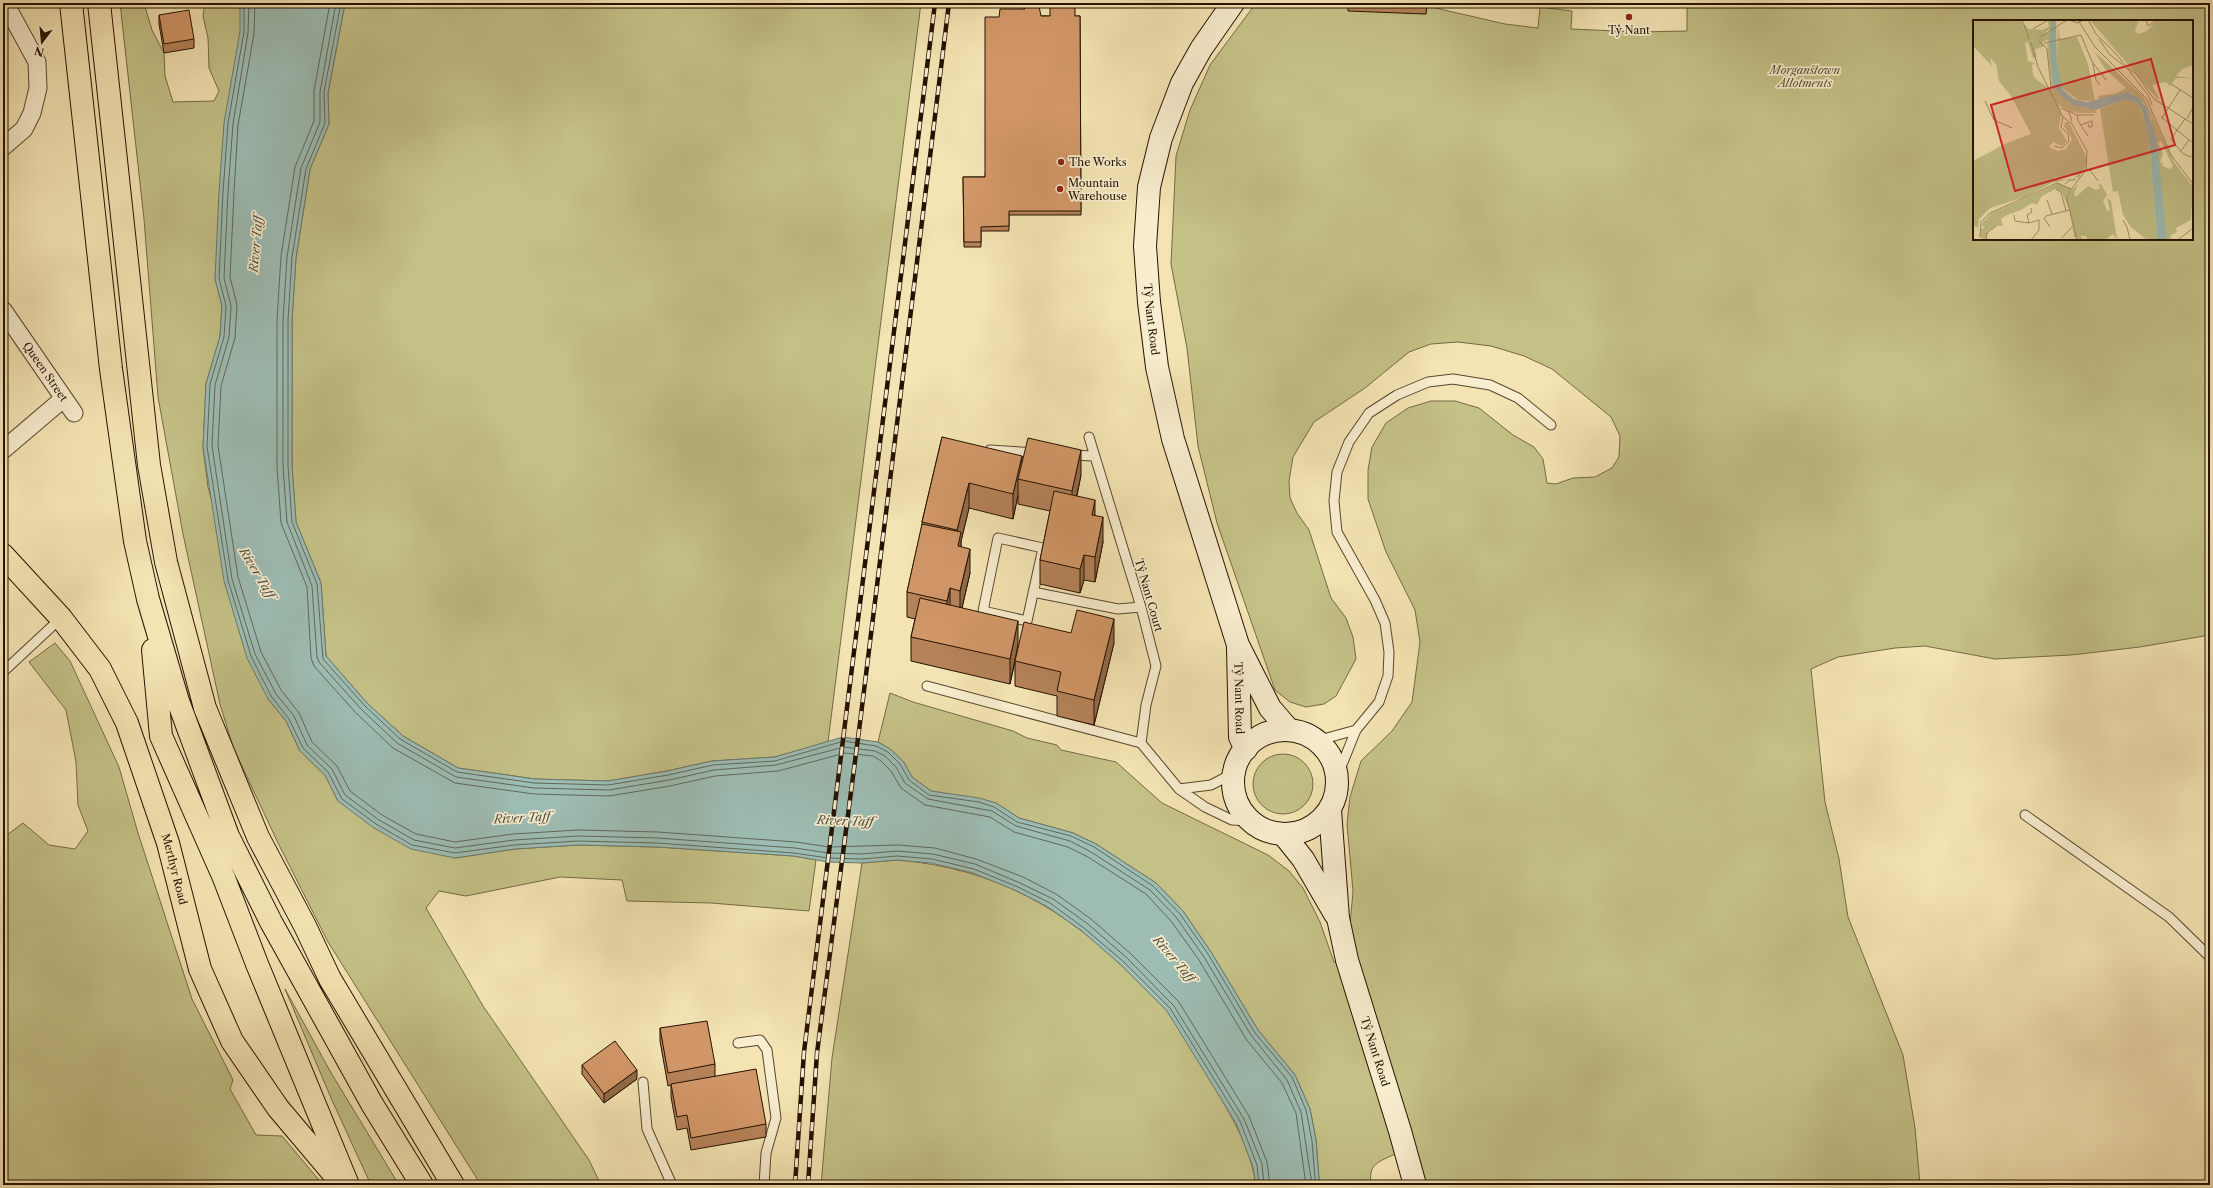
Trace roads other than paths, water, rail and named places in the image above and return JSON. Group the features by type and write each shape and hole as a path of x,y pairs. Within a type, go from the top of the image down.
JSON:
{"main road":[{"path":"71,3 111,369 135,541 148,600 178,701 228,836 271,922 372,1104 422,1185"},
{"path":"99,3 149,466 166,562 205,708 258,837 305,926 330,979 453,1185"},
{"name":"Tŷ Nant Road","path":"1229,4 1182,83 1161,138 1149,187 1145,246 1148,302 1157,367 1173,439 1238,645 1270,708 1289,730"},
{"name":"Merthyr Road","path":"3,555 61,618 100,669 127,723 168,843 200,968 232,1041 278,1108 344,1185"},
{"path":"148,600 161,736 224,878 262,978 348,1185"},
{"name":"Tŷ Nant Road","path":"1238,645 1240,737 1246,749"},
{"name":"Tŷ Nant Road","path":"1289,730 1306,734 1322,744 1332,759 1337,777 1336,795 1330,810 1317,824 1301,832 1283,834 1265,831 1250,821 1240,808 1234,791 1234,773 1240,756 1252,742 1271,732 1289,730"},
{"name":"Tŷ Nant Road","path":"1330,810 1338,918 1347,960 1400,1131 1415,1185"},
{"name":"Tŷ Nant Road","path":"1283,834 1303,859 1338,918"}],"street":[{"path":"3,147 24,128 32,113 38,88 37,62 5,3"},
{"name":"Queen Street","path":"3,310 74,413"},
{"path":"3,450 63,399"}],"lane":[{"path":"1337,777 1356,730 1379,702 1388,676 1389,652 1385,623 1378,605 1337,532 1334,501 1337,472 1349,442 1370,413 1397,395 1428,382 1453,379 1490,385 1518,398 1551,425"},
{"name":"Tŷ Nant Court","path":"1089,437 1141,606 1156,666 1146,705 1141,743"},
{"path":"977,449 1047,454"},
{"path":"1063,454 1094,456"},
{"path":"998,538 1043,548 1033,592 1027,621 982,611 998,538"},
{"path":"1033,592 1118,609 1141,606"},
{"path":"3,672 61,618"},
{"path":"927,686 1141,743 1179,789 1205,807 1232,820 1250,821"},
{"path":"1316,741 1356,730"},
{"path":"1179,789 1211,785 1234,773"},
{"path":"2025,815 2169,917 2210,957"},
{"path":"738,1042 760,1040 767,1050 776,1118 766,1153 764,1185"},
{"path":"644,1082 648,1132 672,1185"}],"water":[{"name":"River Taff","path":"240,3 345,3 328,93 329,124 310,169 296,258 292,320 292,466 296,522 321,583 326,656 367,703 403,736 458,768 535,779 608,781 667,771 712,761 775,757 843,737 878,742 890,749 903,761 912,777 931,791 979,798 996,803 1019,818 1073,833 1096,844 1156,883 1183,911 1211,952 1258,1030 1295,1075 1310,1109 1316,1140 1319,1179 1323,1185 1256,1185 1253,1167 1236,1123 1167,1011 1121,965 1082,931 1048,907 1017,891 973,873 931,863 897,860 862,863 828,862 794,856 657,847 578,845 515,849 455,858 411,849 374,828 338,801 325,775 300,751 286,721 268,699 247,658 224,581 203,447 206,384 220,336 222,306 215,279 219,192 224,123 240,31"}],"railway":[{"path":"795,1185 804,1052 935,3"},
{"path":"808,1185 817,1053 861,715 949,3"}],"place":[{"name":"Tŷ Nant","path":"1629,17"},
{"name":"The Works","path":"1061,162"},
{"name":"Mountain Warehouse","path":"1060,189"}],"park label":[{"name":"Morganstown Allotments","path":"1805,76"}]}
